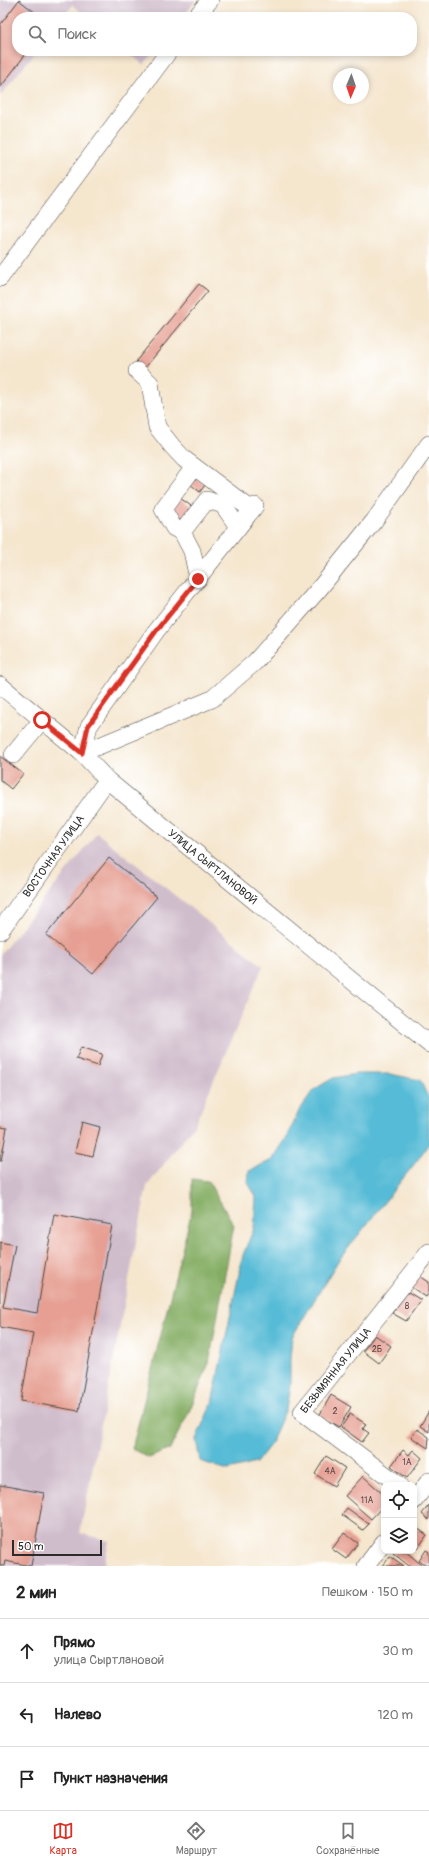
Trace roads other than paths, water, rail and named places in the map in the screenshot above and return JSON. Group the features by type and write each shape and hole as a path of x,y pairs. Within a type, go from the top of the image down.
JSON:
{"street":[{"path":"200,12 210,0"},
{"path":"0,278 165,56"},
{"path":"82,753 88,726 156,631 254,508 184,459 157,427 150,383 137,371"},
{"path":"82,753 212,699 255,662 319,589 374,521 429,444"},
{"path":"194,467 163,509 174,528 182,532 192,551 198,579"},
{"path":"182,532 207,500 223,505 238,527"},
{"name":"УЛИЦА СЫРТЛАНОВОЙ","path":"0,685 82,753 107,780 429,1044"},
{"path":"13,756 42,720"},
{"name":"ВОСТОЧНАЯ УЛИЦА","path":"0,931 107,780"},
{"name":"БЕЗЫМЯННАЯ УЛИЦА","path":"395,1482 302,1412 429,1252"},
{"path":"417,1497 429,1482"},
{"path":"366,1566 381,1546"}],"water":[{"path":"356,1074 390,1074 420,1080 429,1099 429,1143 419,1158 338,1261 292,1337 290,1385 286,1409 270,1445 256,1463 228,1470 200,1461 196,1439 212,1403 243,1255 254,1228 256,1196 248,1183 249,1171 272,1160 286,1139 299,1111 315,1089 333,1078"}]}
